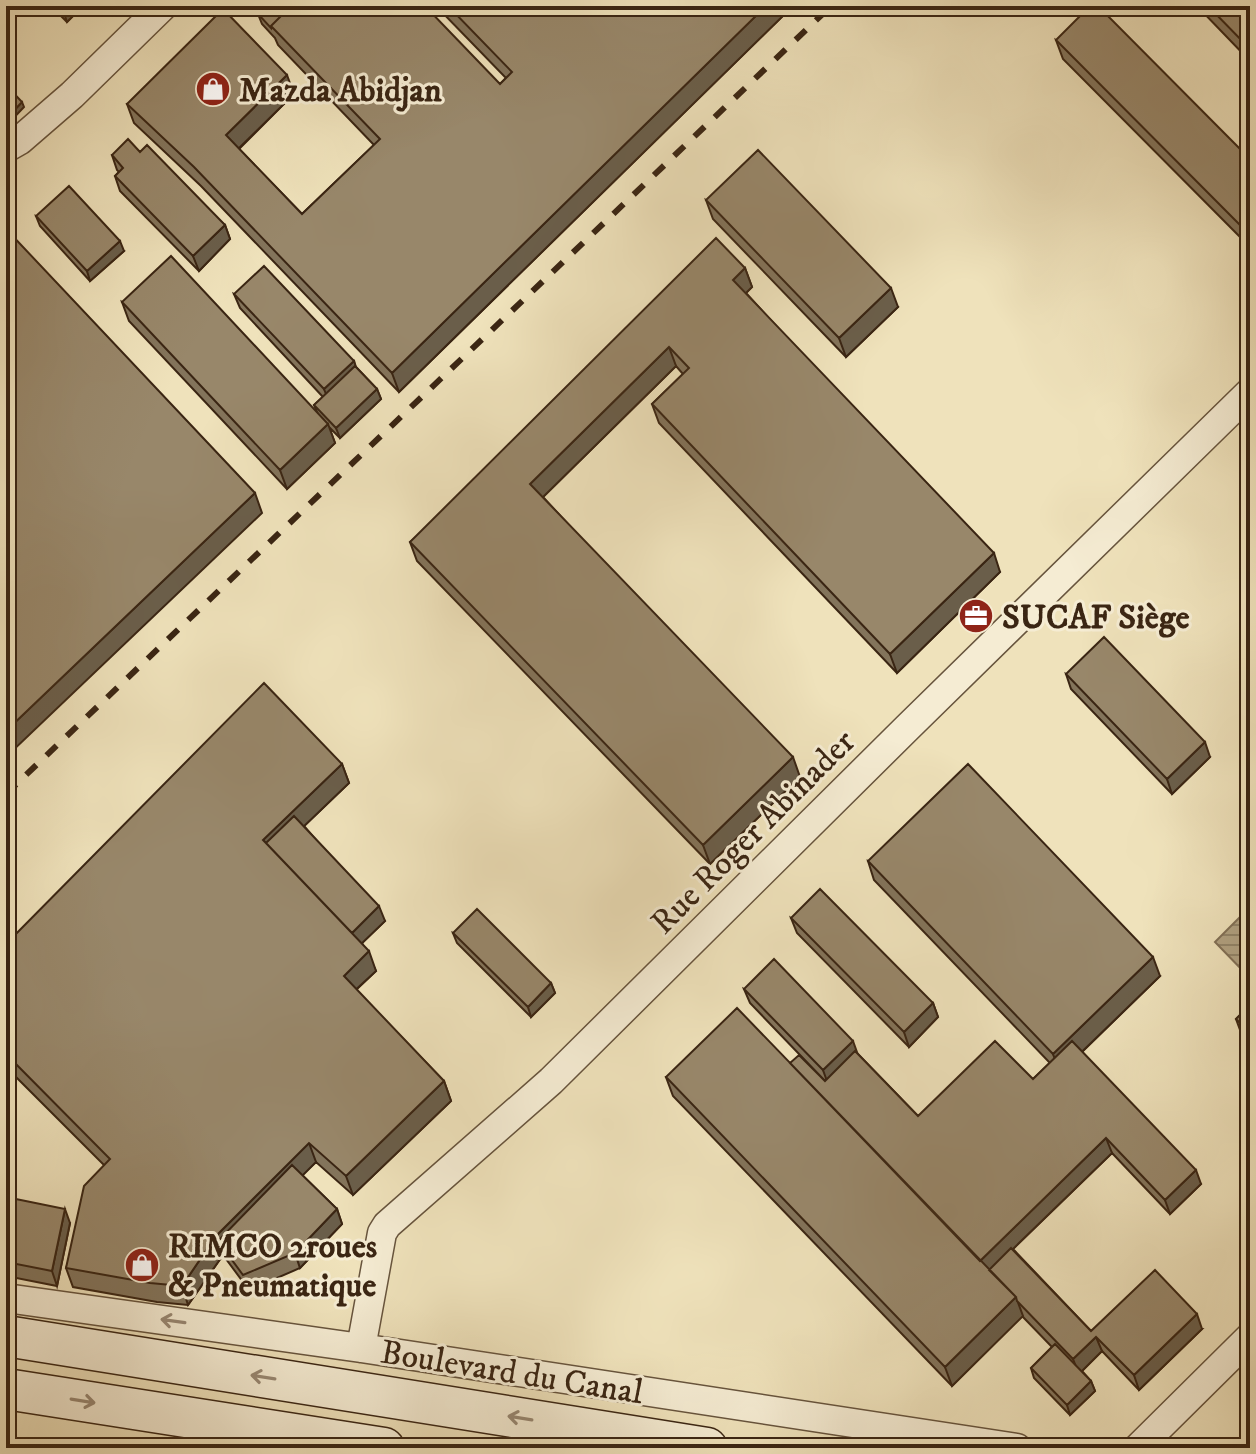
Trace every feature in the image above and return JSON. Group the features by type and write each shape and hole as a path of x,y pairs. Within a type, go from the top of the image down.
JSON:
{"main road":[{"name":"Boulevard du Canal","path":"6,1336 707,1448"},
{"path":"6,1389 384,1448"}],"street":[{"path":"6,148 20,140 72,95 163,6"},
{"name":"Rue Roger Abinader","path":"361,1348 382,1233 387,1225 551,1081 1250,392"},
{"name":"Boulevard du Canal","path":"6,1298 361,1348 1017,1448"},
{"path":"1138,1448 1250,1337"}],"shaded area":[{"path":"1250,907 1250,972 1247,975 1215,942"}],"building":[{"path":"266,6 291,6 271,28 258,14"},
{"path":"291,6 425,6 500,84 512,72 448,6 766,6 392,373 194,167 127,104 223,9 287,75 226,135 302,214 380,139 271,26"},
{"path":"1090,6 1098,6 1250,159 1250,225 1245,230 1056,40"},
{"path":"1208,6 1250,6 1250,49"},
{"path":"6,85 22,102 6,119"},
{"path":"128,139 140,152 147,145 225,225 193,256 115,176 123,168 112,155"},
{"path":"758,150 891,288 839,338 706,200"},
{"path":"69,186 120,241 87,271 36,216"},
{"path":"6,231 255,493 6,731"},
{"path":"716,238 745,268 733,280 994,553 890,654 652,404 689,368 669,347 530,484 793,757 703,845 410,542"},
{"path":"171,256 328,424 280,470 122,302"},
{"path":"264,266 354,361 324,389 234,294"},
{"path":"355,366 377,389 336,428 314,405"},
{"path":"1104,637 1205,742 1167,779 1066,674"},
{"path":"264,683 342,764 263,840 369,951 344,976 444,1081 346,1176 309,1143 216,1236 182,1286 66,1268 84,1186 110,1159 6,1054 6,944"},
{"path":"968,764 1153,957 1053,1054 868,861"},
{"path":"294,816 379,906 352,933 266,843"},
{"path":"820,889 933,1003 904,1032 791,918"},
{"path":"477,909 551,983 528,1007 453,933"},
{"path":"774,959 853,1041 823,1070 744,989"},
{"path":"1250,1005 1250,1033 1236,1019"},
{"path":"737,1008 1016,1297 945,1367 666,1077"},
{"path":"995,1041 1033,1079 1072,1041 1196,1170 1165,1200 1106,1138 980,1261 790,1063 799,1055 825,1081 855,1051 918,1116"},
{"path":"292,1165 337,1209 295,1253 243,1275 218,1241"},
{"path":"6,1197 65,1209 52,1271 6,1262"},
{"path":"1011,1248 1091,1331 1155,1270 1197,1314 1134,1375 1096,1337 1073,1359 989,1270"},
{"path":"1055,1344 1091,1381 1067,1405 1031,1368"}],"railway":[{"path":"6,794 831,6"}],"place":[{"name":"Mazda Abidjan","path":"213,89"},
{"name":"SUCAF Siège","path":"976,616"},
{"name":"RIMCO 2roues & Pneumatique","path":"142,1265"}]}
